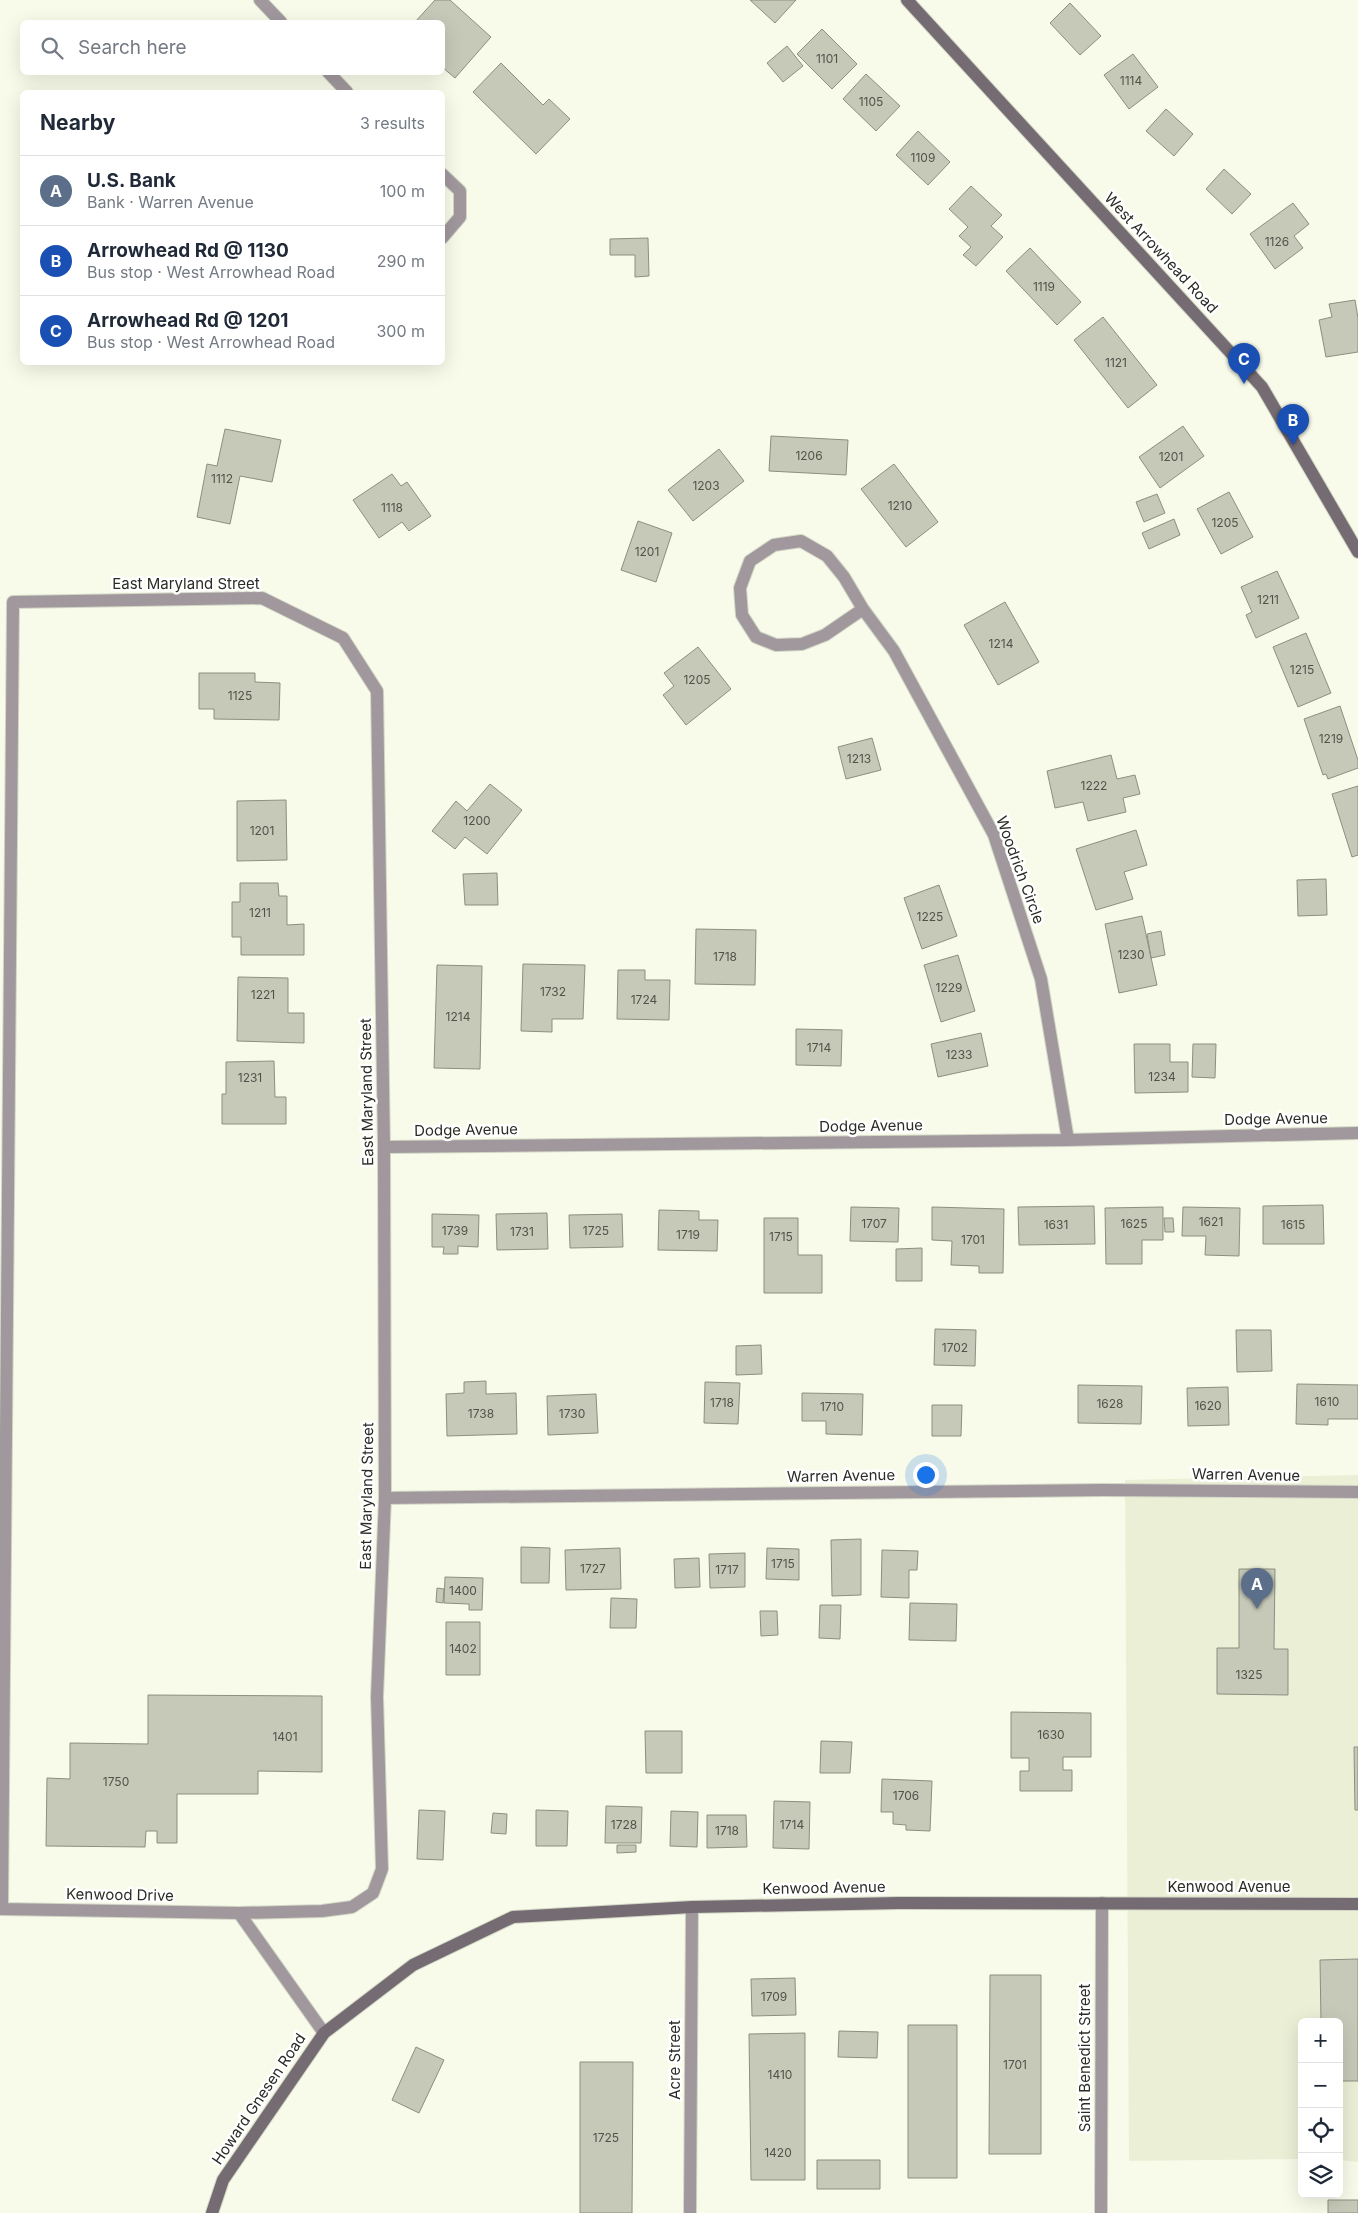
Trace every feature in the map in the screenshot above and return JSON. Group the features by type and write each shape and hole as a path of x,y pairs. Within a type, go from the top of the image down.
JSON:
{"main road":[{"name":"West Arrowhead Road","path":"907,0 1262,387 1358,552"},
{"name":"Kenwood Avenue","path":"324,2033 413,1965 513,1917 692,1907 899,1902 1358,1904"},
{"name":"Howard Gnesen Road","path":"212,2213 223,2180 324,2033"}],"street":[{"path":"260,0 279,20"},
{"path":"331,75 345,90"},
{"path":"445,177 460,191 460,218 445,235"},
{"name":"Woodrich Circle","path":"863,609 825,635 802,644 776,645 756,637 742,615 740,588 750,561 774,545 801,541 828,556 844,576 863,609 894,651 994,835 1041,979 1068,1140"},
{"name":"East Maryland Street","path":"1,1910 12,602 262,598 343,638 377,691 384,1147 385,1498 377,1697 382,1869 373,1893"},
{"name":"Dodge Avenue","path":"384,1147 1068,1140 1358,1133"},
{"name":"Warren Avenue","path":"385,1498 1103,1490 1358,1492"},
{"name":"Kenwood Drive","path":"1,1910 239,1914 322,1911 352,1907 373,1893"},
{"name":"Saint Benedict Street","path":"1101,2213 1102,1903"},
{"name":"Acre Street","path":"690,2213 692,1907"},
{"path":"239,1914 324,2033"}],"shaded area":[{"path":"1358,1475 1358,2162 1343,2160 1343,2018 1298,2018 1298,2159 1129,2161 1125,1480"}],"building":[{"path":"435,0 450,0 491,37 455,78 445,70 445,20 417,20"},
{"path":"750,0 796,0 775,23"},
{"path":"1070,3 1101,36 1080,55 1050,23"},
{"path":"822,29 857,64 832,89 797,54"},
{"path":"787,46 803,66 783,82 767,63"},
{"path":"1133,54 1158,87 1129,109 1104,75"},
{"path":"501,63 543,105 549,99 570,119 536,154 473,92"},
{"path":"866,74 900,106 876,131 843,99"},
{"path":"1166,109 1193,134 1174,156 1146,131"},
{"path":"918,131 950,162 928,185 896,155"},
{"path":"1224,169 1251,194 1232,214 1206,189"},
{"path":"971,186 1002,215 991,226 1003,237 976,266 963,255 971,247 959,236 968,227 949,209"},
{"path":"1293,203 1309,224 1294,236 1303,248 1275,269 1250,234"},
{"path":"648,238 649,276 635,277 635,255 610,255 610,239"},
{"path":"1030,248 1081,302 1057,325 1006,271"},
{"path":"1355,300 1358,318 1358,352 1326,357 1319,320 1332,317 1329,304"},
{"path":"1103,317 1157,385 1128,408 1074,340"},
{"path":"1183,426 1204,456 1160,488 1139,457"},
{"path":"225,429 281,440 272,482 240,476 230,524 197,517 207,464 217,466"},
{"path":"771,436 848,440 846,475 769,471"},
{"path":"719,449 744,481 693,521 668,490"},
{"path":"894,464 938,522 906,547 861,489"},
{"path":"392,474 401,486 407,482 431,516 409,531 402,522 379,538 353,500"},
{"path":"1229,492 1253,537 1221,554 1197,509"},
{"path":"1157,494 1165,513 1144,522 1136,502"},
{"path":"1174,519 1180,535 1149,549 1142,533"},
{"path":"638,521 672,533 656,582 621,570"},
{"path":"1277,571 1299,618 1256,638 1246,615 1252,612 1241,587"},
{"path":"1005,602 1039,662 998,685 964,625"},
{"path":"1306,633 1331,693 1298,707 1273,647"},
{"path":"698,647 731,689 686,725 663,695 674,686 664,673"},
{"path":"199,673 255,673 255,682 280,683 279,720 214,719 214,709 199,709"},
{"path":"1340,706 1358,760 1358,768 1328,779 1326,774 1323,775 1304,719"},
{"path":"872,738 881,770 846,779 838,747"},
{"path":"1111,755 1117,779 1135,775 1140,794 1123,798 1126,812 1088,821 1083,802 1055,808 1047,771"},
{"path":"490,784 522,810 487,854 465,837 455,849 432,831 456,801 467,811"},
{"path":"1358,786 1358,855 1352,857 1332,794"},
{"path":"286,800 287,860 237,861 237,801"},
{"path":"1136,830 1147,865 1124,872 1133,899 1096,910 1076,849"},
{"path":"497,873 498,905 465,905 463,874"},
{"path":"1326,879 1327,915 1298,916 1297,880"},
{"path":"240,883 278,883 279,896 287,896 287,925 304,924 304,955 241,955 241,937 232,937 232,902 240,902"},
{"path":"939,885 957,936 922,949 904,898"},
{"path":"1142,916 1157,985 1119,993 1105,924"},
{"path":"696,929 756,930 755,985 695,984"},
{"path":"1161,931 1165,955 1151,958 1147,934"},
{"path":"958,955 975,1011 941,1022 924,965"},
{"path":"523,964 585,965 583,1019 552,1019 552,1032 521,1031"},
{"path":"437,965 482,966 480,1069 434,1068"},
{"path":"618,970 645,970 645,980 670,980 669,1020 617,1019"},
{"path":"238,977 288,978 288,1013 304,1013 304,1043 237,1041"},
{"path":"796,1029 842,1030 841,1066 796,1065"},
{"path":"981,1033 988,1066 938,1077 931,1044"},
{"path":"1134,1044 1170,1044 1170,1062 1188,1062 1188,1092 1135,1093"},
{"path":"1193,1044 1216,1044 1215,1078 1192,1077"},
{"path":"274,1061 275,1097 286,1097 286,1124 222,1124 222,1094 226,1094 226,1062"},
{"path":"1323,1205 1324,1244 1263,1244 1263,1206"},
{"path":"1094,1206 1095,1244 1019,1245 1018,1207"},
{"path":"851,1207 899,1208 898,1242 850,1241"},
{"path":"932,1207 1004,1209 1003,1273 979,1273 979,1266 951,1265 952,1241 932,1240"},
{"path":"1163,1207 1163,1240 1142,1240 1142,1264 1106,1264 1105,1208"},
{"path":"1183,1207 1240,1208 1239,1256 1205,1255 1206,1236 1182,1236"},
{"path":"659,1210 699,1211 699,1220 718,1220 717,1251 658,1250"},
{"path":"547,1213 548,1249 497,1250 496,1214"},
{"path":"432,1214 479,1215 478,1247 458,1246 458,1254 443,1254 444,1247 432,1247"},
{"path":"622,1214 623,1247 570,1248 569,1215"},
{"path":"764,1218 798,1218 798,1255 822,1255 822,1293 764,1293"},
{"path":"1164,1218 1173,1218 1174,1232 1165,1232"},
{"path":"922,1248 922,1281 896,1281 896,1249"},
{"path":"935,1329 976,1330 975,1366 934,1365"},
{"path":"1236,1330 1271,1330 1272,1371 1237,1372"},
{"path":"761,1345 762,1374 736,1375 736,1346"},
{"path":"486,1381 486,1394 516,1393 517,1434 447,1436 446,1394 464,1393 464,1382"},
{"path":"705,1382 740,1383 738,1424 704,1423"},
{"path":"1297,1384 1358,1385 1358,1419 1328,1419 1328,1425 1296,1424"},
{"path":"1078,1385 1142,1386 1141,1424 1078,1423"},
{"path":"1228,1387 1229,1425 1188,1426 1187,1388"},
{"path":"802,1393 863,1394 862,1435 826,1434 826,1421 802,1421"},
{"path":"596,1394 598,1433 548,1435 547,1396"},
{"path":"932,1405 962,1405 961,1436 932,1436"},
{"path":"861,1539 861,1595 832,1596 831,1540"},
{"path":"521,1547 550,1548 549,1583 521,1583"},
{"path":"620,1548 621,1589 566,1590 565,1550"},
{"path":"767,1548 799,1549 799,1580 766,1579"},
{"path":"882,1550 918,1551 917,1570 909,1570 909,1598 881,1597"},
{"path":"745,1553 745,1587 710,1588 709,1554"},
{"path":"699,1558 700,1587 675,1588 674,1559"},
{"path":"1239,1569 1275,1569 1274,1649 1288,1649 1288,1695 1217,1694 1217,1648 1239,1648"},
{"path":"445,1577 483,1578 482,1610 469,1610 469,1604 444,1603"},
{"path":"437,1588 444,1589 443,1603 436,1602"},
{"path":"611,1598 637,1599 636,1628 610,1628"},
{"path":"910,1603 957,1604 956,1641 909,1640"},
{"path":"820,1605 841,1605 840,1639 819,1638"},
{"path":"760,1611 777,1611 778,1635 761,1636"},
{"path":"446,1622 480,1622 480,1675 446,1675"},
{"path":"148,1695 322,1696 322,1772 258,1771 258,1794 177,1794 177,1843 157,1843 157,1831 146,1831 145,1847 46,1846 47,1778 70,1779 70,1743 148,1744"},
{"path":"1011,1712 1091,1713 1091,1757 1063,1757 1063,1770 1072,1770 1072,1791 1020,1791 1020,1771 1029,1771 1029,1758 1011,1758"},
{"path":"645,1731 682,1731 682,1773 646,1773"},
{"path":"821,1741 852,1742 850,1773 820,1773"},
{"path":"1354,1747 1358,1747 1358,1810 1355,1810"},
{"path":"882,1779 932,1781 930,1831 906,1830 906,1825 893,1824 893,1812 881,1812"},
{"path":"774,1801 810,1802 809,1849 773,1848"},
{"path":"606,1806 642,1807 641,1843 605,1843"},
{"path":"419,1810 445,1811 443,1860 417,1859"},
{"path":"536,1810 568,1811 567,1846 536,1846"},
{"path":"671,1811 698,1812 697,1847 670,1846"},
{"path":"493,1813 507,1814 506,1834 491,1833"},
{"path":"707,1815 746,1815 747,1847 707,1848"},
{"path":"617,1845 636,1845 636,1852 617,1853"},
{"path":"1358,1959 1358,2081 1343,2081 1343,2018 1321,2018 1320,1960"},
{"path":"990,1975 1041,1975 1041,2154 989,2154"},
{"path":"795,1978 796,2015 752,2016 751,1979"},
{"path":"908,2025 957,2025 957,2178 908,2178"},
{"path":"839,2031 878,2032 877,2058 838,2057"},
{"path":"805,2033 805,2180 751,2180 749,2034"},
{"path":"416,2047 444,2060 419,2113 392,2100"},
{"path":"580,2062 633,2062 632,2213 580,2213"},
{"path":"817,2160 880,2160 880,2189 817,2189"},
{"path":"1328,2200 1358,2200 1358,2213 1328,2213"}],"place":[{"name":"Arrowhead Rd @ 1201","path":"1244,384"},
{"name":"Arrowhead Rd @ 1130","path":"1293,445"},
{"name":"U.S. Bank","path":"1257,1609"}]}
